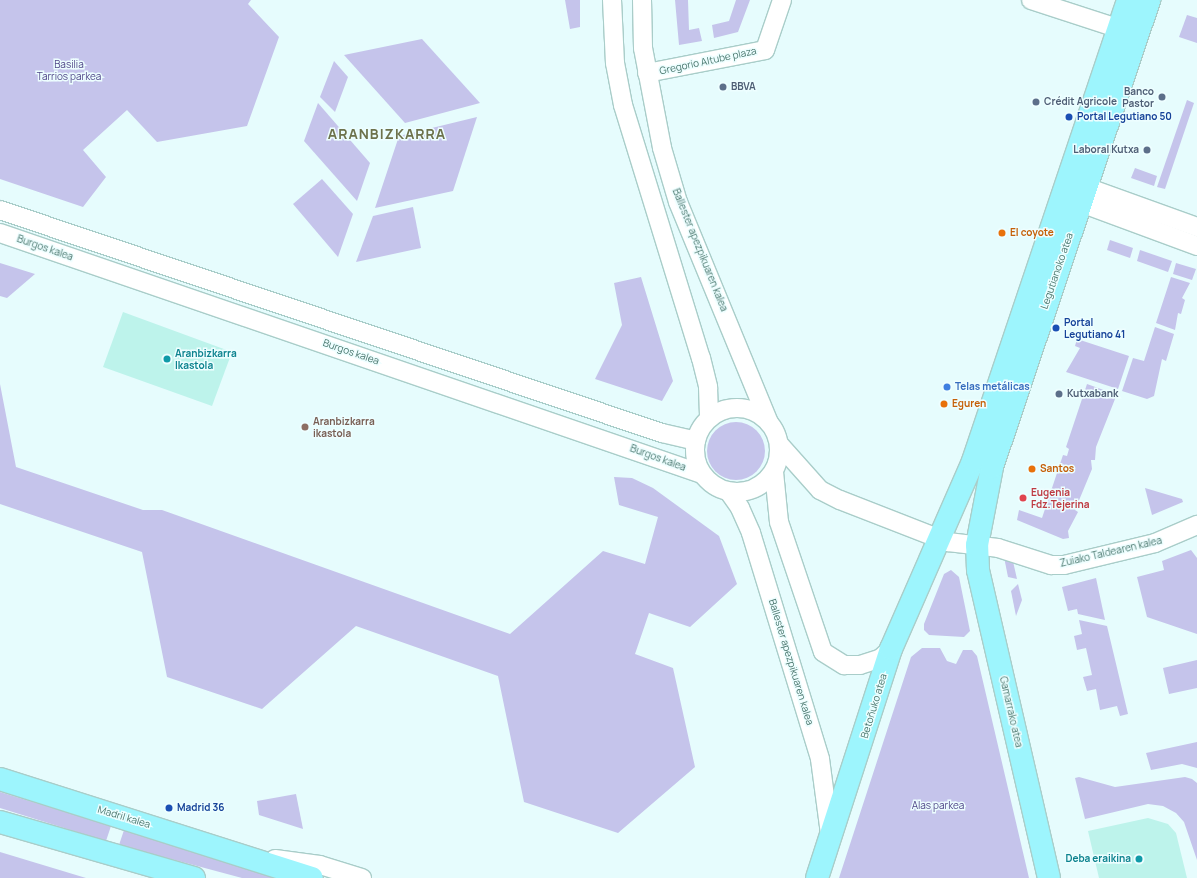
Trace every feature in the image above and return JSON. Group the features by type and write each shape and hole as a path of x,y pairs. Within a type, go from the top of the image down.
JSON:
{"main road":[{"name":"Legutianoko atea","path":"941,537 973,461 1117,28 1128,0"},
{"name":"Legutianoko atea","path":"977,545 992,467 1149,0"},
{"name":"Betoñuko atea","path":"817,878 891,649 941,537"},
{"name":"Gamarrako atea","path":"977,545 978,570 1049,878"},
{"name":"Madril kalea","path":"0,779 248,856 312,878"},
{"path":"0,822 194,878"}],"street":[{"path":"612,0 615,63 623,105 701,358 708,387 709,418 696,441 695,458 702,474 714,486 728,492 754,489 774,472"},
{"name":"Ballester apezpikuaren kalea","path":"642,0 646,74 662,148 678,202 769,423"},
{"name":"Gregorio Altube plaza","path":"646,74 765,50 782,0"},
{"path":"1031,0 1117,28"},
{"path":"1083,195 1197,227"},
{"path":"1083,195 1197,246"},
{"path":"0,210 662,434 696,441"},
{"name":"Burgos kalea","path":"0,233 702,474"},
{"path":"709,418 727,410 747,409 769,423 779,444 820,490 941,537"},
{"path":"779,444 774,472 779,522 823,652 844,665 860,665 881,658 891,649"},
{"name":"Ballester apezpikuaren kalea","path":"728,492 740,508 751,533 822,765 830,839"},
{"name":"Zuiako Taldearen kalea","path":"941,537 948,542 977,545 1064,565 1156,543 1197,525"},
{"name":"Madril kalea","path":"248,856 320,865 362,878"}],"green space":[{"name":"Basilia Tarrios parkea","path":"0,0 251,0 248,4 279,37 247,126 157,142 127,110 83,150 106,177 83,207 0,179"},
{"path":"565,0 580,0 580,27 570,29"},
{"path":"675,0 688,0 689,30 699,28 702,41 679,45"},
{"path":"736,0 750,0 738,32 714,38 712,25 729,21"},
{"path":"1187,15 1197,18 1197,43 1179,37"},
{"path":"422,39 480,103 405,123 344,55"},
{"path":"334,61 348,77 335,112 320,97"},
{"path":"1187,100 1194,103 1165,189 1157,187"},
{"path":"318,103 370,163 357,201 304,141"},
{"path":"477,117 453,191 375,208 399,136"},
{"path":"1135,168 1157,176 1154,186 1131,178"},
{"path":"322,179 353,214 338,257 293,204"},
{"path":"413,207 421,248 356,262 373,216"},
{"path":"1110,240 1133,248 1130,258 1107,250"},
{"path":"1140,250 1172,261 1168,272 1137,261"},
{"path":"0,263 35,274 7,298 0,296"},
{"path":"1176,263 1196,269 1192,280 1173,274"},
{"path":"641,277 673,381 662,401 595,379 622,325 614,283"},
{"path":"1171,277 1190,283 1182,298 1185,300 1181,314 1178,313 1175,330 1156,323"},
{"path":"1155,327 1174,334 1166,361 1162,359 1154,396 1147,399 1122,391 1133,358 1144,361"},
{"path":"1077,339 1129,356 1118,389 1066,372 1080,348 1075,346"},
{"path":"0,384 16,467 143,510 162,510 510,634 603,551 645,564 658,517 619,505 614,477 632,478 653,488 719,536 737,584 690,627 649,613 635,654 673,668 695,767 618,833 524,802 498,676 356,626 262,709 167,677 142,552 0,504"},
{"path":"1087,384 1112,393 1115,399 1096,447 1095,460 1091,460 1092,469 1075,510 1078,512 1068,531 1069,538 1063,539 1017,520 1019,510 1042,518 1063,455 1067,456 1069,449 1066,447"},
{"path":"730,422 742,422 757,430 765,445 765,457 757,472 742,480 730,480 715,472 707,457 707,445 715,430"},
{"path":"1145,488 1182,499 1183,502 1152,515"},
{"path":"1191,550 1197,558 1197,634 1147,617 1137,577 1164,570 1162,561"},
{"path":"1004,557 1012,557 1017,579 1008,577"},
{"path":"951,570 959,577 970,631 964,637 929,635 924,630 924,624 944,574"},
{"path":"1096,578 1105,620 1078,614 1077,609 1068,611 1062,587"},
{"path":"1018,584 1022,600 1016,616 1011,591"},
{"path":"1079,620 1107,626 1128,714 1120,716 1117,706 1100,710 1096,689 1087,691 1083,677 1092,675 1086,648 1077,650 1074,636 1082,634"},
{"name":"Alas parkea","path":"922,648 940,648 947,661 956,664 963,650 972,650 977,656 1029,878 839,878 911,657"},
{"path":"1197,660 1197,688 1169,694 1163,668"},
{"path":"1197,742 1197,768 1182,764 1151,770 1146,753"},
{"path":"1079,777 1115,787 1185,777 1192,779 1197,783 1197,860 1184,822 1176,813 1163,806 1148,804 1085,819 1075,778"},
{"path":"0,792 111,826 106,841 0,808"},
{"path":"296,794 303,829 259,815 257,801"},
{"path":"124,830 277,878 242,878 119,845"},
{"path":"0,852 86,878 0,878"}],"building":[{"name":"Aranbizkarra Ikastola","path":"123,312 232,352 212,406 103,367"},
{"name":"Deba eraikina","path":"1148,818 1168,824 1176,833 1187,878 1099,878 1088,831"}],"place":[{"name":"BBVA","path":"723,87"},
{"name":"Banco Pastor","path":"1162,97"},
{"name":"Crédit Agricole","path":"1036,102"},
{"name":"Portal Legutiano 50","path":"1069,117"},
{"name":"Laboral Kutxa","path":"1147,150"},
{"name":"El coyote","path":"1002,233"},
{"name":"Portal Legutiano 41","path":"1056,328"},
{"name":"Aranbizkarra Ikastola","path":"167,359"},
{"name":"Telas metálicas","path":"947,387"},
{"name":"Kutxabank","path":"1059,394"},
{"name":"Eguren","path":"944,404"},
{"name":"Aranbizkarra ikastola","path":"305,427"},
{"name":"Santos","path":"1032,469"},
{"name":"Eugenia Fdz.Tejerina","path":"1023,498"},
{"name":"Madrid 36","path":"169,808"},
{"name":"Deba eraikina","path":"1139,859"}],"district":[{"name":"ARANBIZKARRA","path":"387,134"}]}
